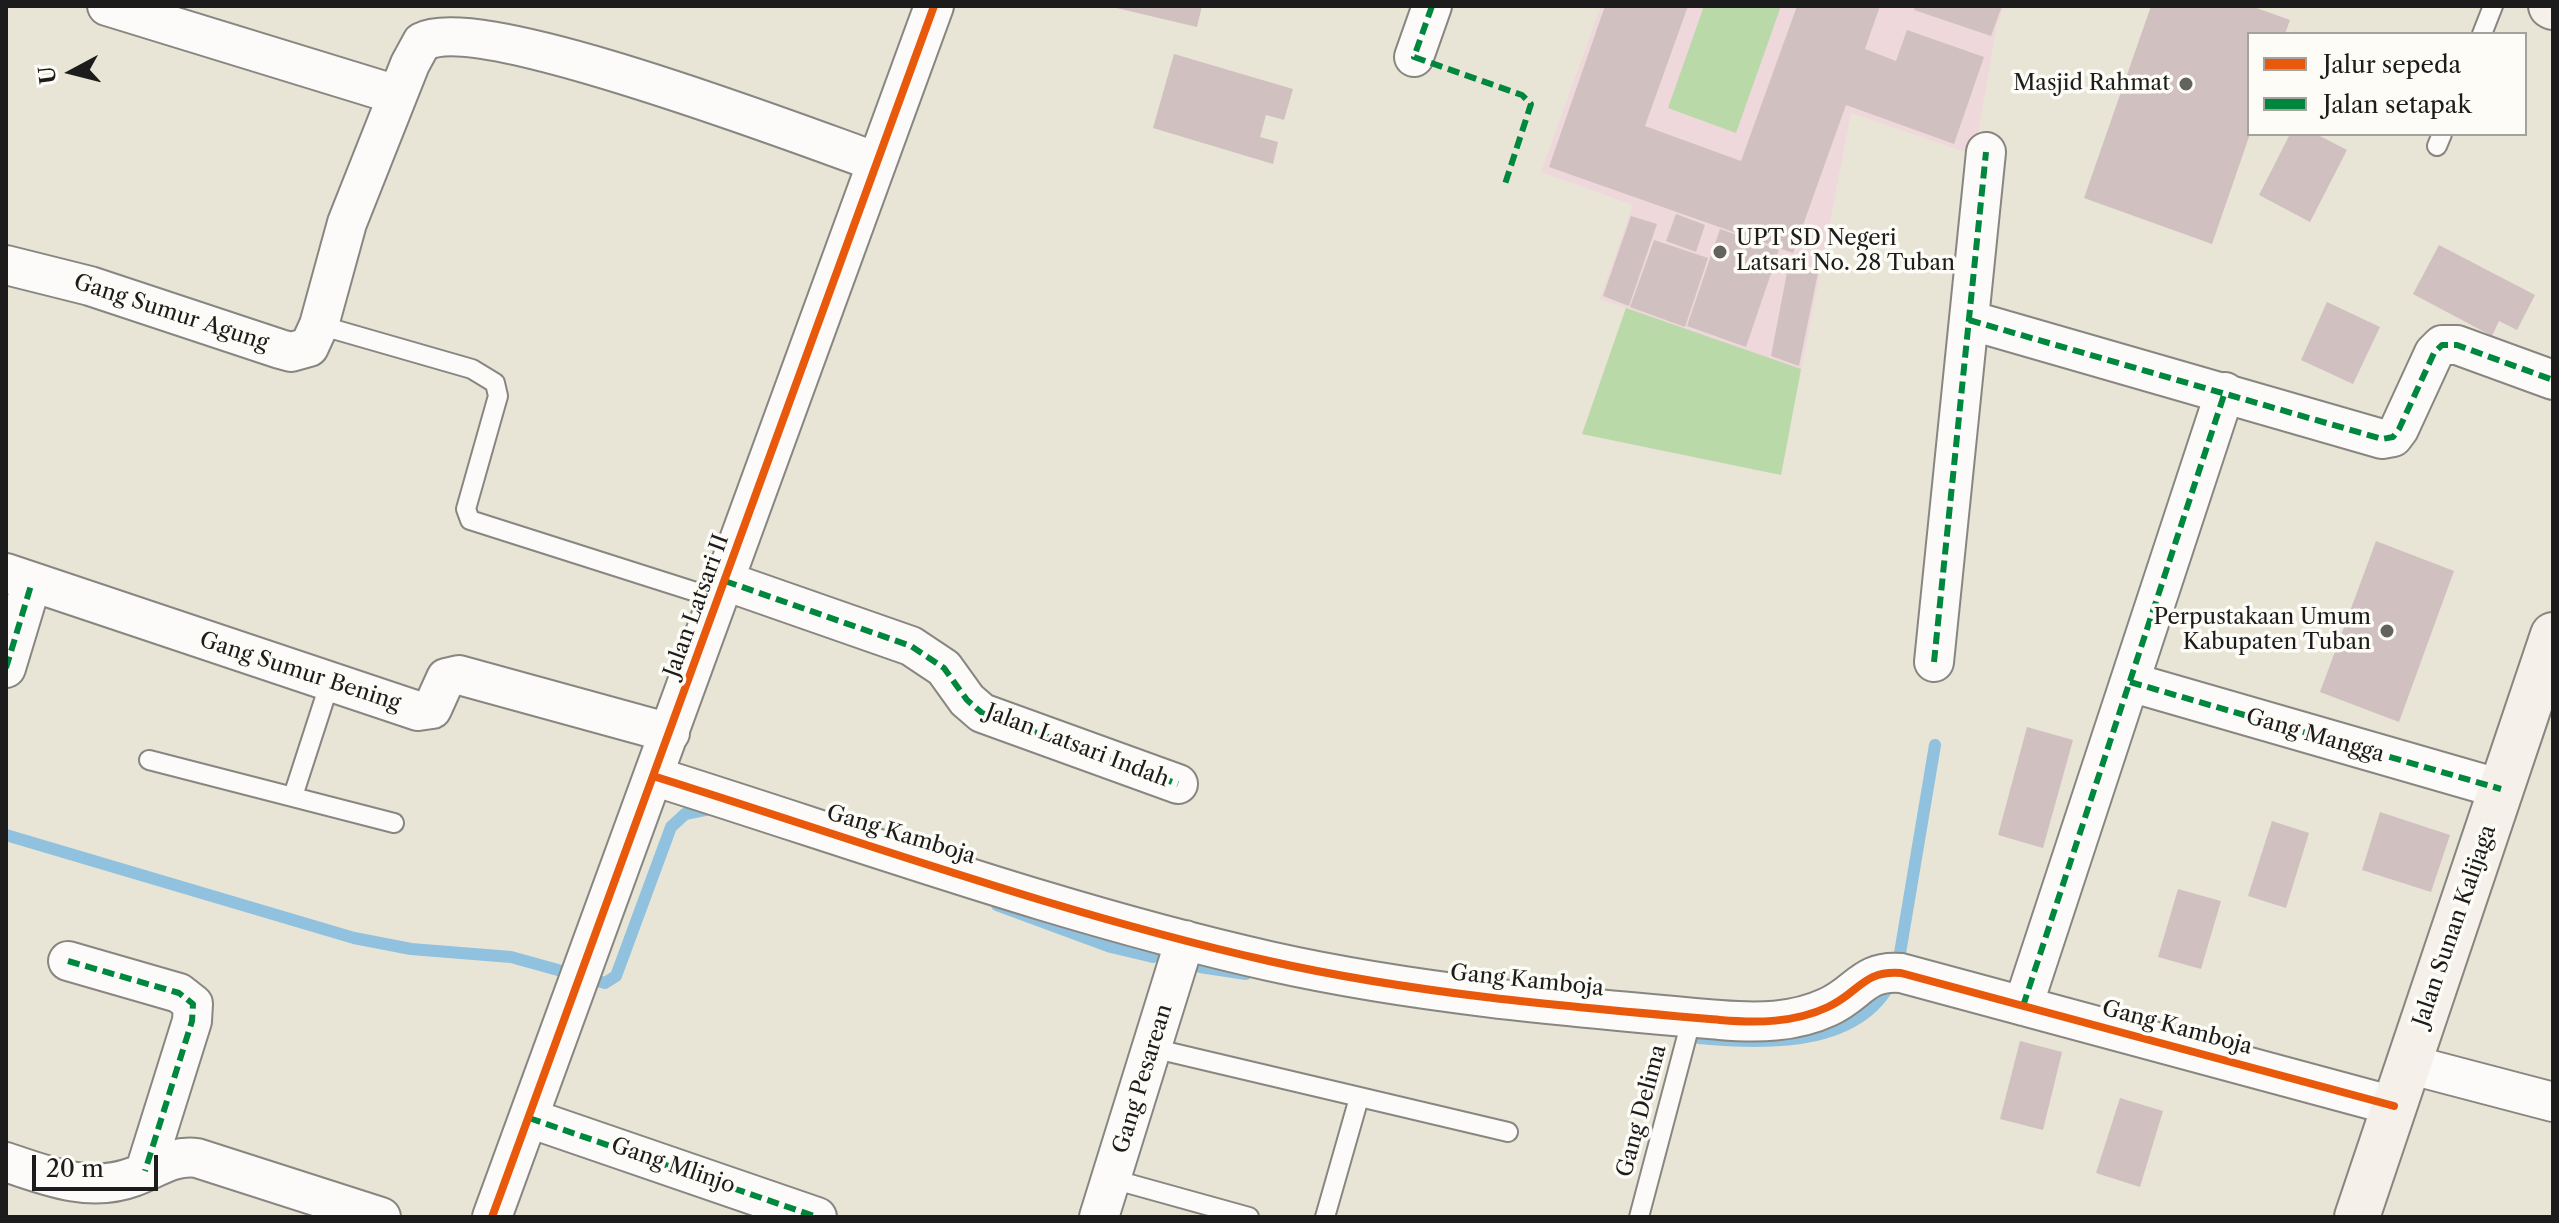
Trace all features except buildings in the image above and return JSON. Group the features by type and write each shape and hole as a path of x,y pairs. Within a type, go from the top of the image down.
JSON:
{"main road":[{"name":"Jalan Sunan Kalijaga","path":"2357,1217 2553,635"}],"street":[{"path":"107,6 397,95"},
{"name":"Jalan Latsari II","path":"492,1217 934,6"},
{"path":"1414,57 1432,6"},
{"name":"Gang Sumur Agung","path":"6,265 90,286 291,352 309,347 319,325 347,223 397,95 422,42 432,38 461,38 538,50 593,64 877,162"},
{"path":"1934,662 1986,152"},
{"path":"1969,320 2382,439 2393,437 2399,429 2434,353 2442,345 2457,345 2553,380"},
{"path":"2023,1006 2225,392"},
{"path":"6,668 19,578"},
{"name":"Gang Sumur Bening","path":"19,578 425,712 436,703 446,678 459,675 670,733"},
{"name":"Jalan Latsari Indah","path":"721,590 911,646 944,668 967,700 982,713 1178,784"},
{"name":"Gang Mangga","path":"2130,682 2501,789"},
{"name":"Gang Kamboja","path":"653,776 1185,940 1273,962 1388,983 1745,1021 1794,1018 1829,1007 1869,977 1897,974 2394,1106"},
{"name":"Gang Pesarean","path":"1099,1217 1185,940"},
{"path":"68,961 179,993 193,1004 192,1021 145,1171"},
{"path":"2408,1064 2553,1102"},
{"name":"Gang Mlinjo","path":"529,1118 817,1217"},
{"path":"6,1162 51,1177 91,1184 114,1182 170,1159 197,1158 381,1217"}],"lane":[{"path":"2483,32 2493,6"},
{"path":"319,325 472,369 495,383 498,396 466,509 470,520 721,590"},
{"path":"293,796 330,682"},
{"path":"149,760 394,823"},
{"name":"Gang Delima","path":"1639,1217 1692,1017"},
{"path":"1152,1048 1508,1132"},
{"path":"1325,1217 1359,1098"},
{"path":"1112,1179 1249,1217"}],"shaded area":[{"name":"UPT SD Negeri Latsari No. 28 Tuban","path":"1601,6 2004,6 1997,24 1974,155 1851,113 1781,475 1582,434 1626,308 1600,299 1633,205 1541,172"}],"green space":[{"path":"1704,6 1781,6 1736,133 1668,108"},
{"path":"1626,308 1801,369 1781,475 1582,434"}],"waterway":[{"path":"1699,1038 1756,1041 1815,1035 1842,1026 1866,1012 1885,992 1898,965 1935,745"},
{"path":"6,835 354,938 411,949 511,957 605,983 616,976 671,827 685,814 710,809"},
{"path":"997,905 1111,947 1153,957"},
{"path":"1200,967 1246,974"}],"marked path":[{"path":"1432,6 1414,57 1522,95 1531,104 1505,184"},
{"path":"1934,662 1986,152"},
{"path":"1969,320 2382,439 2393,437 2399,429 2434,353 2442,345 2457,345 2553,380"},
{"path":"2023,1006 2225,392"},
{"path":"725,581 911,646 944,668 967,700 982,713 1178,784"},
{"path":"6,668 32,582"},
{"path":"2130,682 2501,789"},
{"path":"68,961 179,993 193,1004 192,1021 145,1171"},
{"path":"529,1118 817,1217"}],"cycle path":[{"path":"492,1217 934,6"},
{"path":"653,776 1036,899 1191,942 1324,972 1493,998 1748,1021 1775,1021 1815,1012 1838,1001 1869,979 1901,973 2394,1106"}],"place":[{"name":"Masjid Rahmat","path":"2186,84"},
{"name":"UPT SD Negeri Latsari No. 28 Tuban","path":"1720,252"},
{"name":"Perpustakaan Umum Kabupaten Tuban","path":"2387,631"}]}
